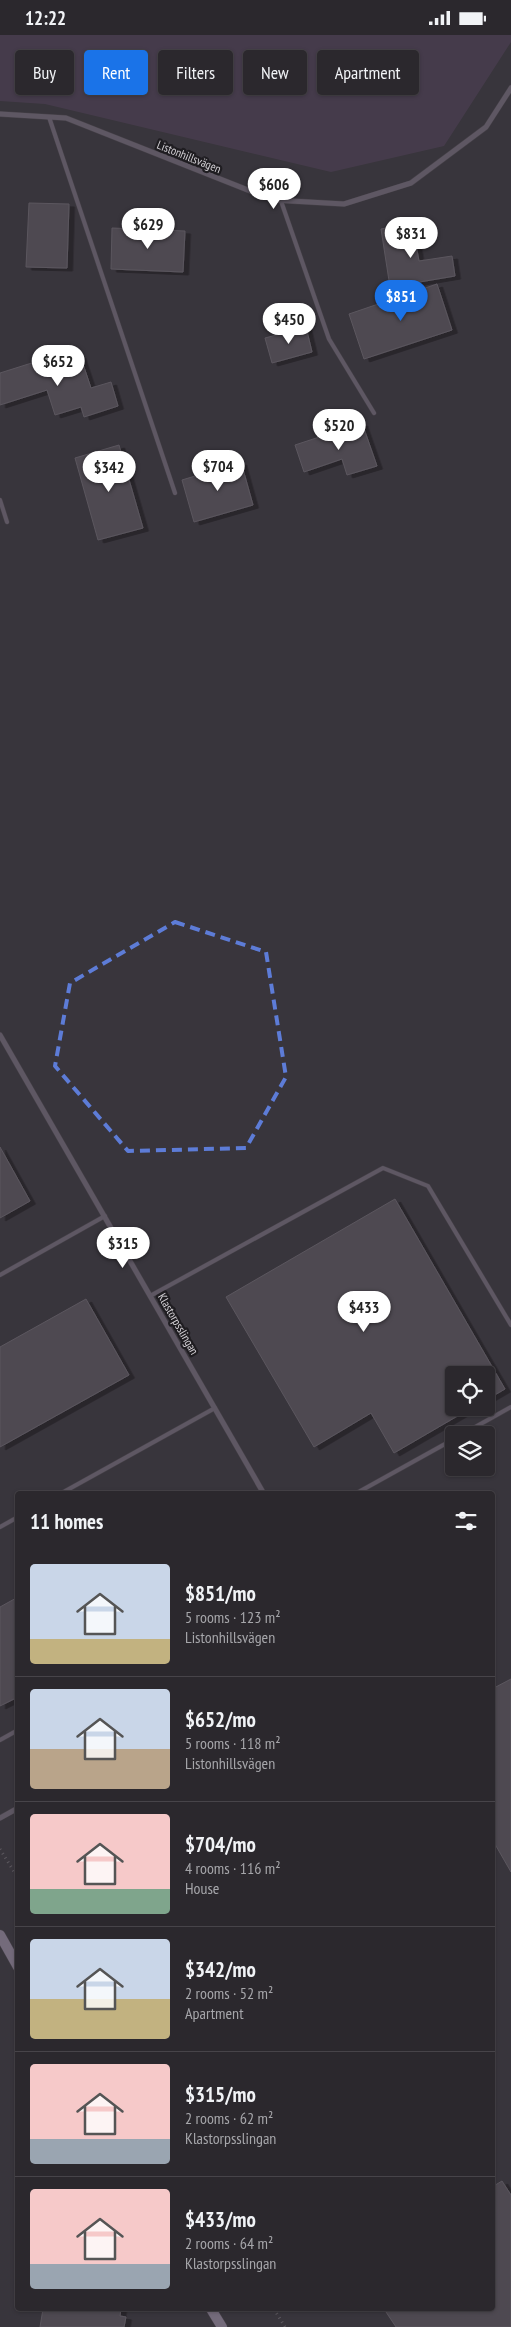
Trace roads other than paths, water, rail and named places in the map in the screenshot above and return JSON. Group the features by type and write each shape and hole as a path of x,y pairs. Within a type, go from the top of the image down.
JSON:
{"street":[{"name":"Listonhillsvägen","path":"0,114 66,118 273,200 344,204 411,183 486,127 511,88"},
{"name":"Klastorpsslingan","path":"0,1036 262,1491"},
{"path":"0,1818 15,1810"},
{"path":"0,1935 15,1962"},
{"path":"212,2311 222,2327"}],"lane":[{"path":"49,117 175,493"},
{"path":"281,201 329,339 374,413"},
{"path":"0,499 7,522"},
{"path":"150,1296 383,1168 428,1186 511,1325"},
{"path":"0,1275 104,1216"},
{"path":"477,1426 511,1407"},
{"path":"65,1491 215,1409"},
{"path":"360,1491 445,1444"},
{"path":"0,1527 15,1519"},
{"path":"0,1740 15,1732"}]}
